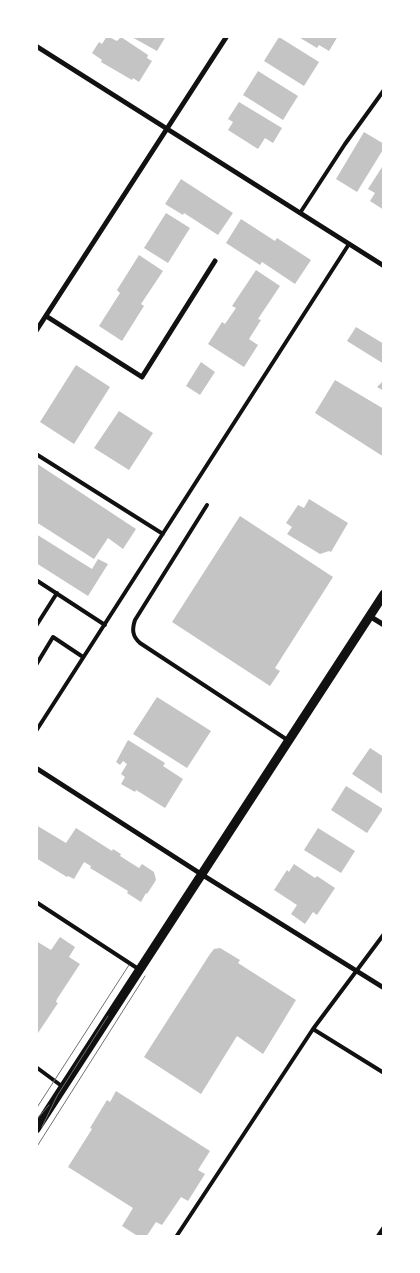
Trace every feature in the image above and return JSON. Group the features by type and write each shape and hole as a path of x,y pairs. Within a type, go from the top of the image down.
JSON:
{"street":[{"path":"36,331 227,36"},
{"path":"36,46 384,266"},
{"path":"46,316 142,377 215,261"},
{"path":"36,1129 384,594"},
{"path":"370,617 384,625"},
{"path":"36,768 384,988"},
{"path":"378,1237 384,1228"}],"lane":[{"path":"300,213 345,144 384,90"},
{"path":"36,731 350,244"},
{"path":"36,454 163,534"},
{"path":"207,505 134,620 134,637 143,646 289,741"},
{"path":"36,580 105,624"},
{"path":"36,626 57,593"},
{"path":"36,665 53,637 83,657"},
{"path":"36,902 140,970"},
{"path":"176,1237 313,1028 384,933"},
{"path":"313,1028 384,1072"},
{"path":"36,1067 63,1087"}],"building":[{"path":"107,36 117,41 121,37 148,55 147,58 152,61 139,82 101,62 102,60 92,53 99,42 102,44"},
{"path":"130,36 166,36 157,51"},
{"path":"297,36 338,36 329,51 319,45 317,48"},
{"path":"279,37 319,62 304,86 264,61"},
{"path":"258,71 298,96 283,120 243,95"},
{"path":"239,102 282,128 273,143 265,138 258,149 228,130 233,122 228,119"},
{"path":"364,132 384,144 384,148 357,192 336,179"},
{"path":"384,164 384,210 370,201 375,193 368,189"},
{"path":"181,179 233,213 218,235 184,213 183,215 165,204"},
{"path":"166,213 190,228 168,263 144,248"},
{"path":"241,219 275,241 277,238 311,260 295,284 262,262 260,265 226,243"},
{"path":"139,255 163,271 141,304 144,306 122,341 99,326 120,293 117,290"},
{"path":"256,270 280,286 258,319 261,320 249,339 258,345 244,367 208,344 222,322 225,324 236,308 232,306"},
{"path":"356,327 384,344 384,364 347,341"},
{"path":"201,362 215,372 200,395 186,386"},
{"path":"76,365 110,387 74,444 40,422"},
{"path":"335,380 384,409 384,457 315,413"},
{"path":"384,380 384,391 377,387"},
{"path":"119,411 153,433 129,470 94,448"},
{"path":"36,463 136,529 123,549 108,538 94,559 36,522"},
{"path":"309,499 348,523 331,552 320,554 287,534 292,527 286,523 298,505 304,508"},
{"path":"240,516 333,577 275,668 280,671 270,686 172,622"},
{"path":"36,534 92,569 98,559 108,564 88,596 36,563"},
{"path":"157,697 211,731 187,768 133,734"},
{"path":"128,740 165,763 163,766 183,779 165,808 136,790 135,792 121,784 125,777 121,774 127,764 123,761 120,765 116,762"},
{"path":"370,748 384,757 384,795 352,774"},
{"path":"346,786 383,809 367,833 331,810"},
{"path":"36,825 66,843 76,828 112,851 113,849 121,854 120,856 139,868 142,864 154,872 156,880 141,902 127,893 128,891 90,868 91,866 84,862 74,879 67,877 36,858"},
{"path":"318,828 355,851 341,873 304,850"},
{"path":"294,864 335,888 317,915 313,912 305,924 291,914 297,905 274,890 287,870 289,872"},
{"path":"60,937 75,947 69,957 80,964 57,999 56,1002 58,1003 36,1036 36,941 51,950"},
{"path":"220,948 240,960 238,963 296,1000 263,1054 237,1036 201,1094 144,1057 210,954 214,949"},
{"path":"116,1091 210,1151 198,1170 205,1174 188,1201 181,1197 162,1225 156,1222 146,1237 139,1237 122,1226 133,1208 68,1167 92,1129 90,1128 107,1100 110,1102"}],"tram line":[{"path":"36,1109 129,965"},
{"path":"36,1148 145,976"},
{"path":"42,1127 57,1096 108,1016"},
{"path":"36,1120 49,1105"}]}
